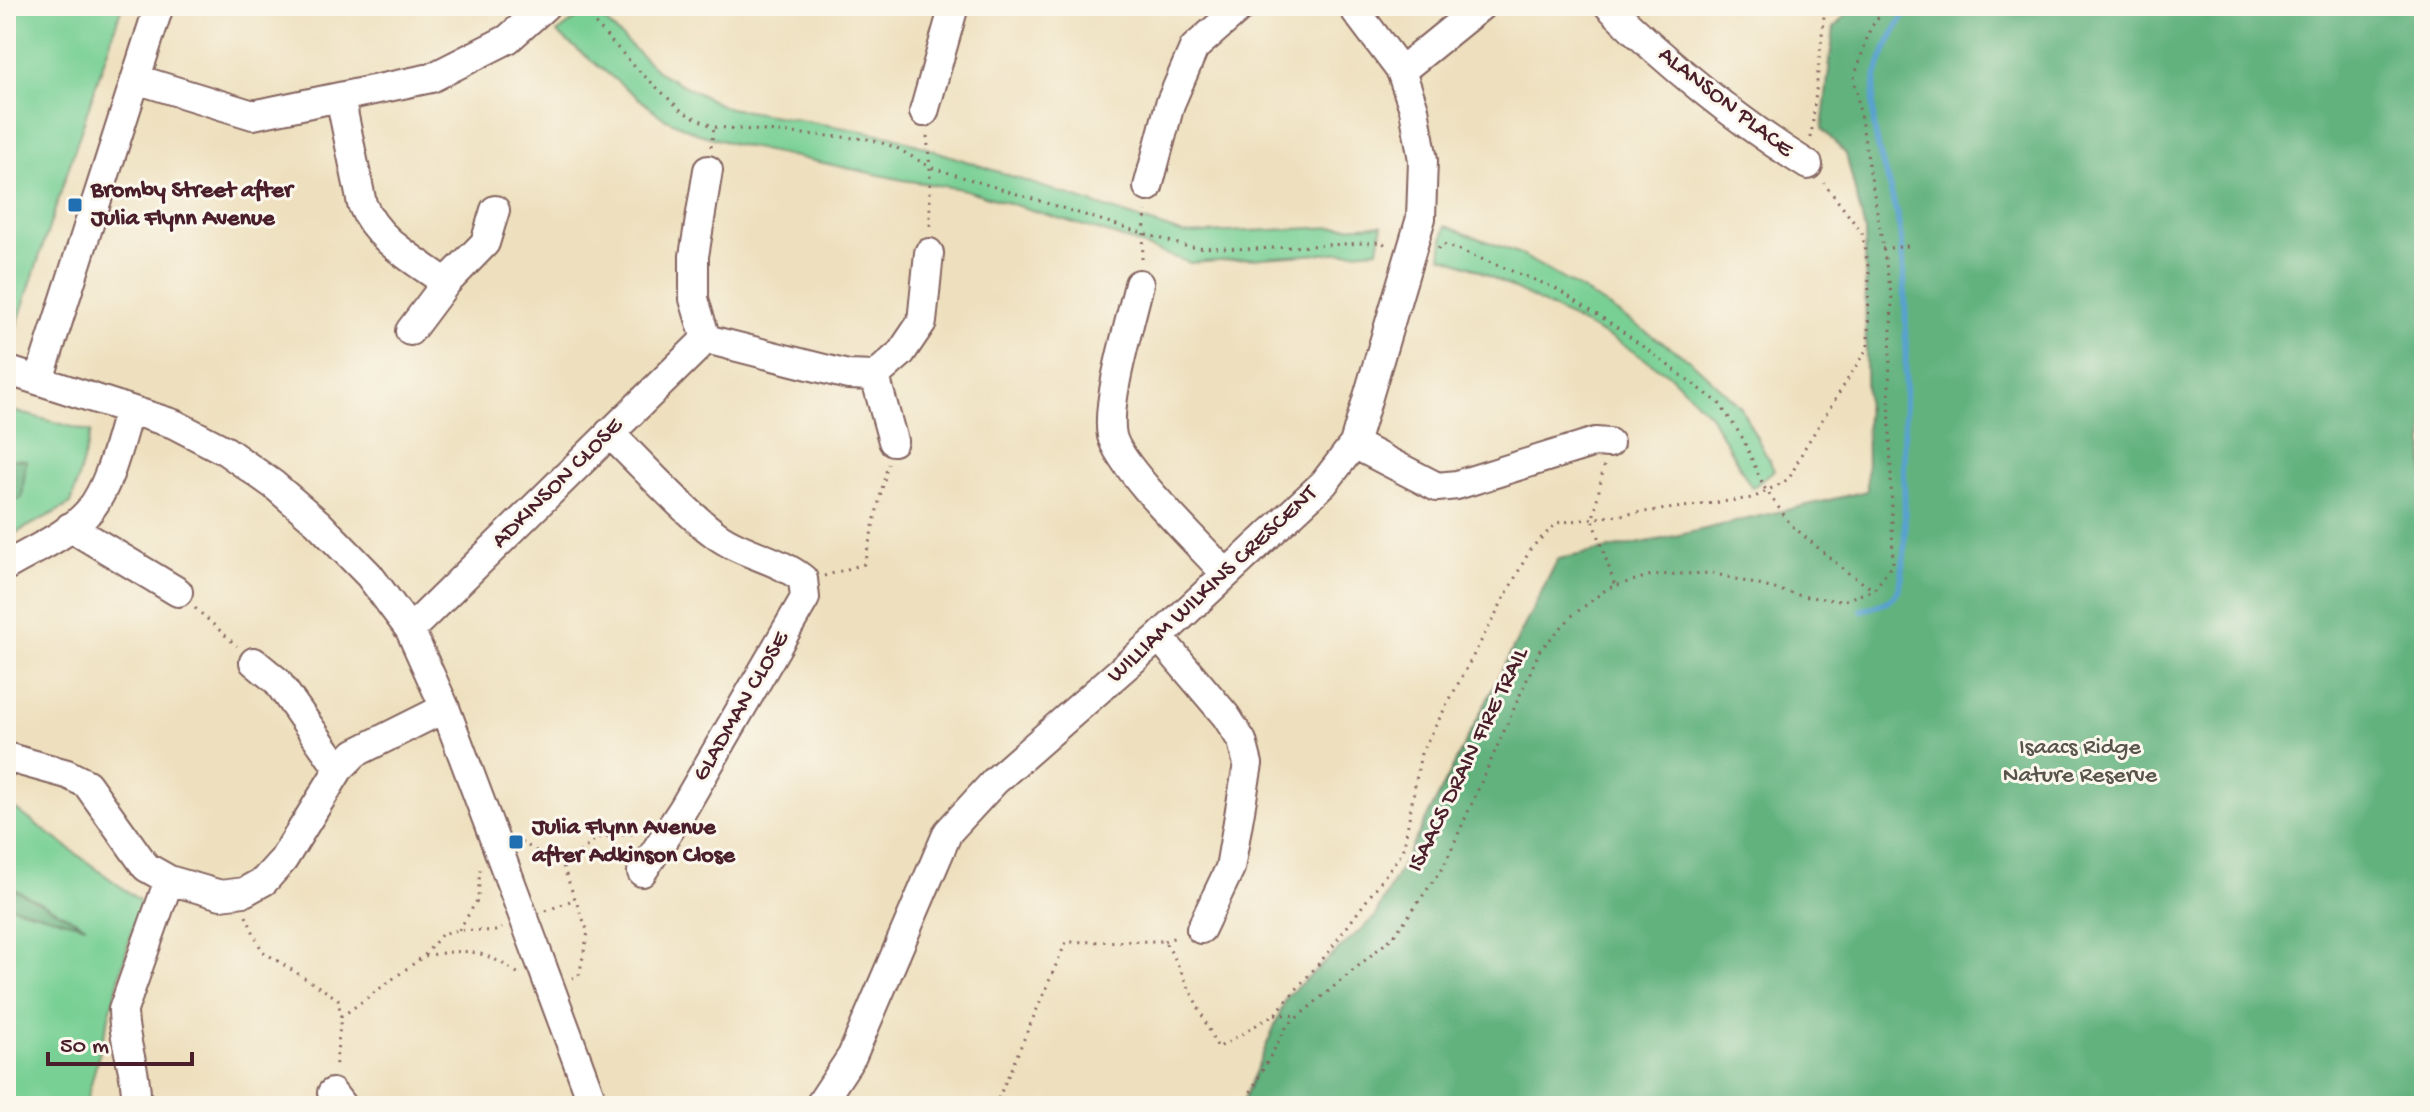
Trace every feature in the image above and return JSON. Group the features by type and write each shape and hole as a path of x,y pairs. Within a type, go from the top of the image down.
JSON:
{"street":[{"path":"39,380 159,6"},
{"path":"136,79 253,115 431,78 508,39 545,6"},
{"path":"924,112 954,6"},
{"path":"1148,187 1170,104 1194,48 1242,6"},
{"name":"WILLIAM WILKINS CRESCENT","path":"819,1106 852,1056 948,832 995,781 1159,637 1324,483 1354,444 1421,218 1423,160 1414,109 1401,71 1352,6"},
{"path":"1401,71 1481,6"},
{"name":"ALANSON PLACE","path":"1609,6 1639,36 1771,142 1808,165"},
{"path":"340,97 368,220 380,235 446,283"},
{"path":"708,170 694,256 694,299 706,339 848,375 875,376 901,353 922,322 929,253"},
{"path":"410,331 446,283 485,243 495,210"},
{"path":"1139,284 1111,409 1112,437 1124,461 1226,574"},
{"name":"ADKINSON CLOSE","path":"410,630 706,339"},
{"path":"6,370 174,424 226,451 274,485 318,523 369,575 410,630 445,708 594,1106"},
{"path":"875,376 893,441"},
{"path":"6,566 70,527 90,510 102,489 129,410"},
{"path":"609,433 711,531 737,548 812,578"},
{"path":"1354,444 1437,487 1457,485 1595,442 1609,443"},
{"path":"70,527 178,592"},
{"name":"GLADMAN CLOSE","path":"642,872 683,809 805,598 812,578"},
{"path":"1159,637 1226,716 1242,741 1248,764 1230,868 1201,929"},
{"path":"254,662 277,681 339,769"},
{"path":"6,757 67,774 87,784 146,867 169,880 221,895 244,892 264,881 283,860 339,769 355,753 445,708"},
{"path":"136,1106 137,1086 123,1028 123,1010 169,880"}],"path":[{"path":"579,6 636,68 683,112 714,127 868,139 895,147 930,167 1188,247 1241,249 1382,242 1397,254 1411,254 1425,262 1443,244 1555,288 1615,326 1719,403 1742,437 1767,491 1791,525 1848,573 1874,590 1893,563 1889,389 1892,299 1854,78 1870,29 1886,6"},
{"path":"995,1106 1066,942 1164,941 1218,1048 1275,1014 1327,954 1403,851 1421,753 1531,548 1557,523 1753,498 1789,479 1804,449 1868,347 1869,272 1862,233 1835,194 1808,165 1824,16 1834,6"},
{"path":"924,112 930,167 929,253"},
{"path":"1139,284 1148,187"},
{"path":"1882,249 1908,246"},
{"path":"812,578 864,564 893,441"},
{"path":"1609,443 1593,519 1615,586"},
{"name":"ISAACS DRAIN FIRE TRAIL","path":"1243,1106 1287,1026 1394,936 1444,866 1540,650 1573,615 1608,588 1652,575 1712,573 1802,596 1841,601 1874,590"},
{"path":"178,592 254,662"},
{"path":"513,837 517,849"},
{"path":"244,892 247,921 262,951 338,999 341,1017 337,1100"},
{"path":"424,956 476,951"},
{"path":"1275,1014 1299,1016"}],"green space":[{"path":"6,6 122,6 13,337 6,334"},
{"name":"Isaacs Ridge Nature Reserve","path":"1853,6 2424,6 2424,1106 1241,1106 1287,996 1374,918 1558,559 1662,539 1867,491 1865,231 1846,154 1822,129 1834,28"},
{"path":"591,8 660,73 724,107 891,136 1184,234 1382,225 1378,250 1190,263 1117,236 962,189 903,180 696,133 662,117 557,33"},
{"path":"1445,226 1518,253 1590,295 1691,361 1740,406 1774,470 1752,488 1710,415 1671,376 1620,343 1470,266 1441,256"},
{"path":"6,409 91,432 71,504 6,538"},
{"path":"6,459 26,460 22,498 6,506"},
{"path":"6,802 140,901 85,1106 6,1106"},
{"path":"6,885 86,926 6,905"}],"waterway":[{"path":"1862,610 1882,604 1895,595 1903,566 1905,291 1900,232 1879,151 1873,101 1880,63 1909,6"}],"place":[{"name":"Bromby Street after Julia Flynn Avenue","path":"75,205"},
{"name":"Julia Flynn Avenue after Adkinson Close","path":"516,842"}]}
